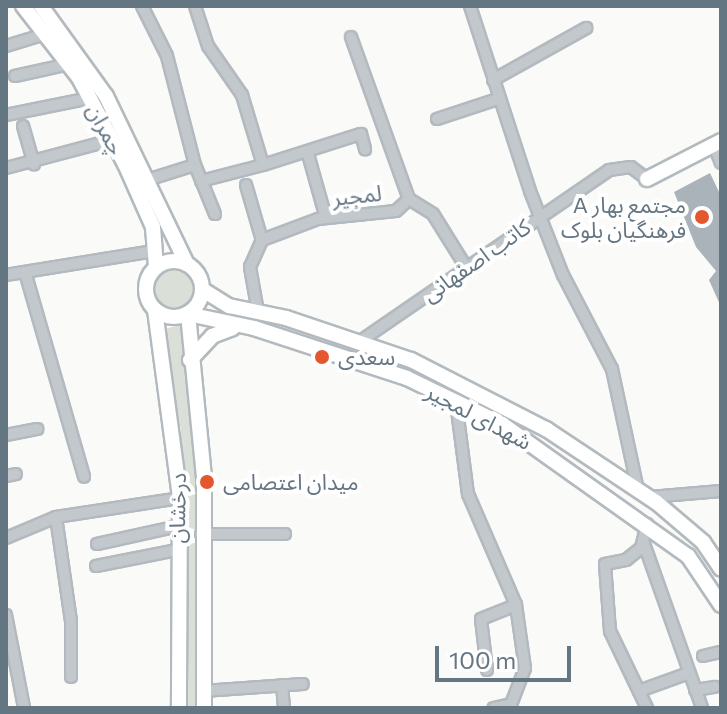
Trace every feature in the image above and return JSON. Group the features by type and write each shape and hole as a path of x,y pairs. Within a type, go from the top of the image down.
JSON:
{"main road":[{"name":"چمران","path":"23,6 69,64 112,140 153,227 156,267"},
{"name":"چمران","path":"41,6 106,96 187,264"},
{"name":"کاتب اصفهانی","path":"647,179 717,143"},
{"path":"187,264 203,290 188,314 171,318 155,310 147,284 156,267 187,264"},
{"name":"شهدای لمجیر","path":"203,290 224,303 411,360 546,429 644,494 703,542 721,569"},
{"path":"216,323 213,308 224,303"},
{"name":"درخشان","path":"155,310 180,498 177,537 179,708"},
{"name":"شهدای لمجیر","path":"188,314 407,378 502,424 688,556 721,605"},
{"name":"درخشان","path":"188,314 190,360 204,477 201,534 204,708"},
{"path":"190,360 212,336 237,326"},
{"path":"177,537 201,534"}],"street":[{"path":"142,6 167,56 195,165 215,214"},
{"path":"195,6 208,46 242,95 263,165"},
{"path":"470,6 498,99 563,275 612,369 644,494 721,491"},
{"path":"493,80 586,28"},
{"path":"6,46 45,34"},
{"name":"لمجیر","path":"262,240 326,218 382,214 409,199 351,37"},
{"path":"15,76 69,64"},
{"path":"6,115 90,98"},
{"path":"437,119 498,99"},
{"path":"23,126 34,164"},
{"path":"201,181 308,154 361,134 365,149"},
{"path":"6,168 34,164 112,140"},
{"path":"717,143 721,163"},
{"path":"308,154 326,218"},
{"path":"147,180 195,165"},
{"name":"کاتب اصفهانی","path":"359,342 609,170 631,167 647,179"},
{"path":"246,185 262,240 250,267 258,312"},
{"path":"409,199 433,214 466,267"},
{"path":"6,275 155,251"},
{"path":"25,272 84,477"},
{"path":"456,402 468,494 516,605 525,668 511,704 493,708"},
{"path":"6,435 37,429"},
{"path":"6,538 56,517 180,498"},
{"path":"56,517 71,621 71,677"},
{"path":"647,524 643,541 626,560 605,564 610,631 647,708"},
{"path":"201,534 285,534"},
{"path":"97,544 177,537"},
{"path":"96,566 177,537"},
{"path":"643,541 702,708"},
{"path":"487,670 481,619 516,605"},
{"path":"6,615 24,708"},
{"path":"703,656 721,652"},
{"path":"639,691 689,673"},
{"path":"203,691 303,684"},
{"path":"282,685 284,708"},
{"path":"695,690 715,687"}],"shaded area":[{"path":"174,269 189,275 195,290 189,305 174,311 159,305 153,290 159,275"},
{"path":"182,324 197,465 195,529 181,527 181,430 163,340 165,329"},
{"path":"195,543 200,708 185,708 181,545"}],"building":[{"name":"A مجتمع بهار فرهنگیان بلوک","path":"710,173 721,196 721,307 709,280 716,271 696,247 674,192"}],"place":[{"name":"A مجتمع بهار فرهنگیان بلوک","path":"702,217"},
{"name":"سعدی","path":"322,357"},
{"name":"میدان اعتصامی","path":"207,482"}]}
